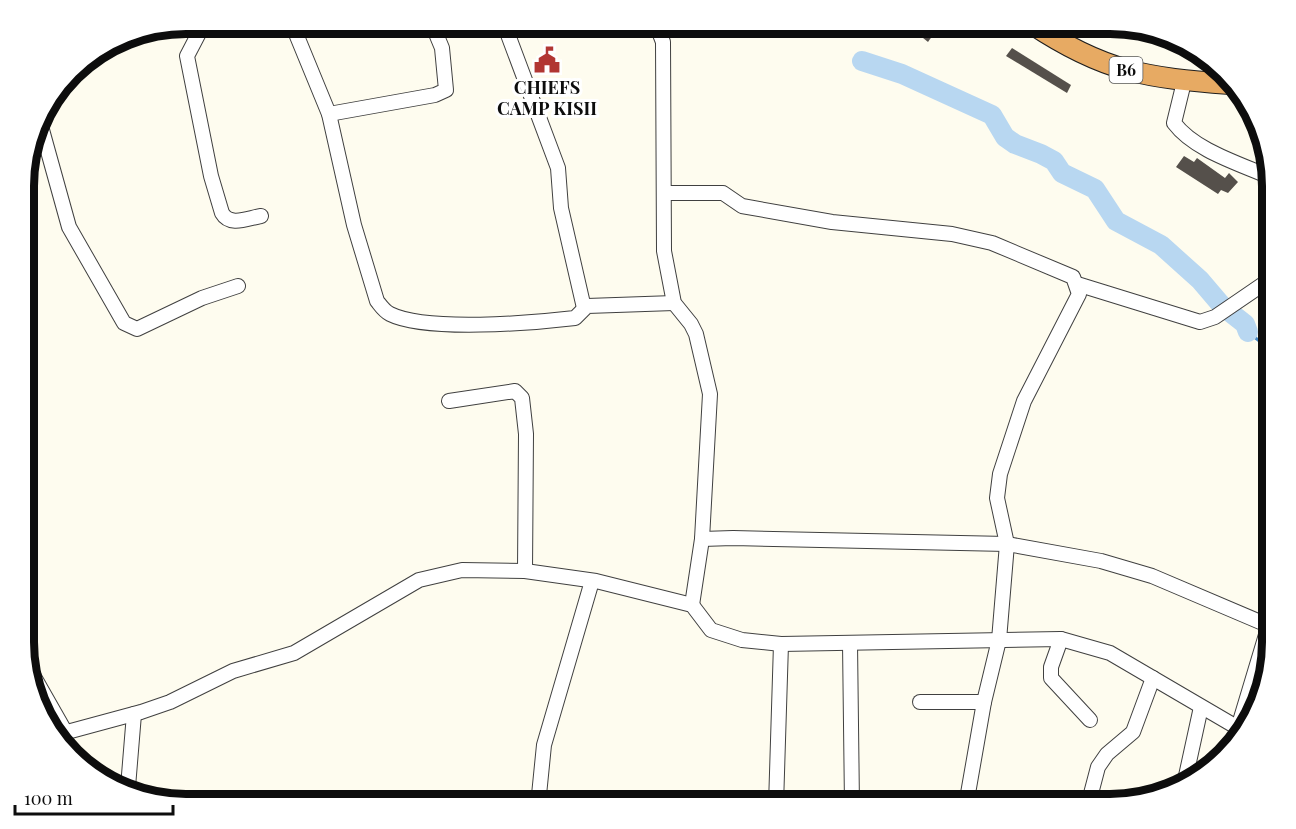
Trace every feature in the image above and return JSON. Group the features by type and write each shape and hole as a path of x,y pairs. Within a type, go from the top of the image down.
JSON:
{"highway":[{"name":"B6","path":"1048,34 1081,54 1147,76 1184,82 1220,82"}],"street":[{"path":"660,34 663,42 664,251 674,303 692,324 696,334 710,394 702,540 692,604"},
{"path":"198,35 187,56 211,176 222,213 232,222 261,216"},
{"path":"296,35 329,114 354,225 377,301 383,310 402,318 456,325 575,318 584,308 674,303"},
{"path":"329,114 435,95 446,90 448,87 442,48 436,35"},
{"path":"508,35 558,168 561,208 584,308"},
{"path":"1184,82 1174,123 1181,132 1212,150 1261,173"},
{"path":"44,136 69,227 124,323 137,329 188,303 238,286"},
{"path":"664,193 723,193 742,206 832,222 952,234 992,243 1073,277 1077,284 1079,294 1024,400 1000,474 997,498 1007,544 999,640 984,702 968,794"},
{"path":"1077,284 1200,322 1215,317 1261,286"},
{"path":"449,401 515,391 522,398 526,434 525,571"},
{"path":"702,540 733,538 1007,544 1101,561 1152,576 1261,619"},
{"path":"65,733 170,702 233,671 294,653 419,580 462,570 525,571 592,581 692,604 711,630 742,640 781,644 1060,639 1110,653 1236,727"},
{"path":"539,794 544,745 592,581"},
{"path":"1060,639 1051,667 1051,678 1090,720"},
{"path":"850,643 852,794"},
{"path":"776,794 781,644"},
{"path":"1248,706 1260,659"},
{"path":"1091,794 1098,767 1107,754 1132,732 1153,678"},
{"path":"920,702 984,702"},
{"path":"1186,774 1201,707"},
{"path":"128,782 134,714"}],"building":[{"path":"918,34 933,34 928,42"},
{"path":"308,35 339,35 309,38"},
{"path":"1012,48 1071,85 1067,93 1006,56"},
{"path":"1184,156 1194,162 1197,158 1225,178 1229,173 1238,182 1228,193 1221,190 1218,194 1176,167"}],"waterway":[{"path":"862,61 902,74 992,115 1005,137 1015,144 1054,161 1062,173 1095,189 1116,221 1161,245 1200,280 1223,307"},
{"path":"1231,313 1245,324 1248,332"},
{"path":"1248,332 1261,342"}],"place":[{"name":"CHIEFS CAMP KISII","path":"547,60"}]}
